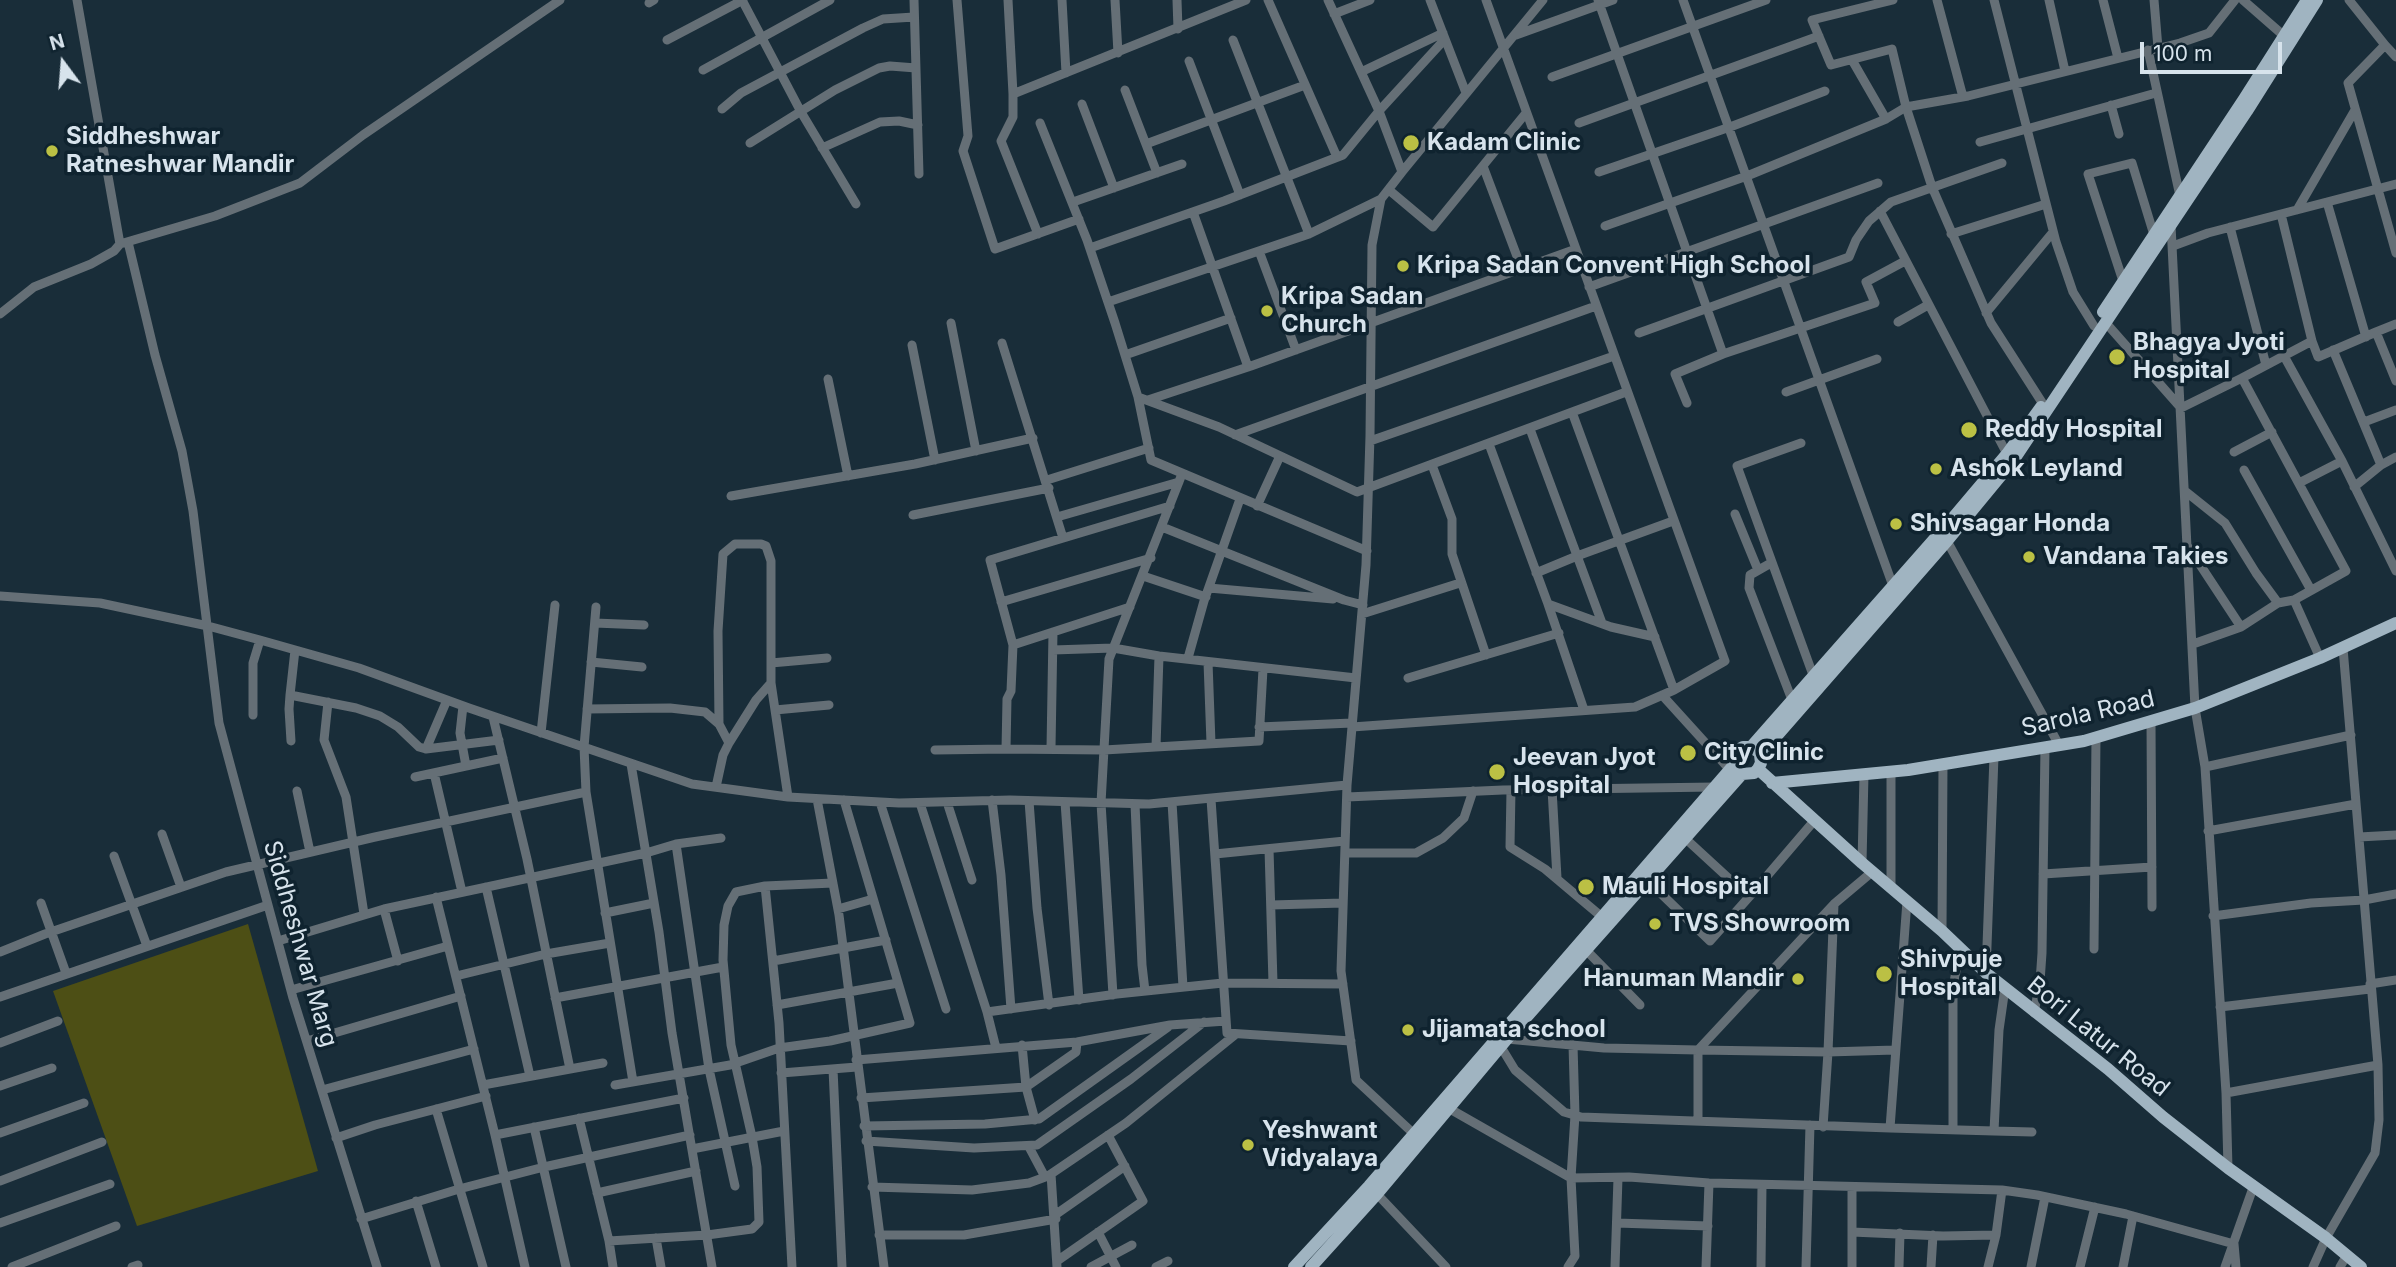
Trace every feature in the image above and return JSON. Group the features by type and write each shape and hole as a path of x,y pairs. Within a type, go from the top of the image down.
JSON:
{"main road":[{"path":"1756,757 1947,541 2031,437 2123,281 2306,0"},
{"path":"1735,770 1748,775 1756,757 1792,700 2007,453 2171,225 2317,0"},
{"name":"Sarola Road","path":"1773,783 1891,772 2096,737 2195,708 2320,659 2396,623"},
{"path":"1311,1267 1377,1194 1504,1043 1686,840 1735,770 1732,758 1736,751 1742,747 1756,757"},
{"name":"Bori Latur Road","path":"1756,757 1773,783 1942,931 1986,974 2108,1069 2228,1168 2326,1238 2361,1267"},
{"path":"1294,1267 1414,1134 1715,787 1735,770"}],"street":[{"name":"Siddheshwar Marg","path":"77,0 124,243 182,451 193,511 219,723 291,990 377,1267"},
{"path":"0,314 34,288 91,264 124,243 215,216 300,183 363,135 560,0"},
{"path":"667,40 742,0 780,73 856,204"},
{"path":"703,69 830,0"},
{"path":"914,0 919,174"},
{"path":"957,0 968,136 963,151 995,249 1079,219"},
{"path":"1008,0 1013,117 1001,141 1038,234"},
{"path":"1062,0 1066,73"},
{"path":"1115,0 1118,52"},
{"path":"1177,0 1178,29"},
{"path":"1268,0 1337,157"},
{"path":"1328,0 1379,111 1402,172"},
{"path":"1334,14 1370,0"},
{"path":"1430,0 1466,93"},
{"path":"1259,727 1352,725 1635,707 1674,690 1725,661 1486,0"},
{"path":"1108,302 1309,234 1381,200 1544,0"},
{"path":"1513,36 1599,2 1613,0"},
{"path":"1683,0 1893,586"},
{"path":"1552,77 1766,0"},
{"path":"1893,0 1812,20 1831,65 1892,49 1906,107 1932,187 1951,234 1986,313 2043,404"},
{"path":"1937,0 1963,97"},
{"path":"1994,0 2053,232 2073,292 2181,408"},
{"path":"2049,0 2065,71"},
{"path":"2103,0 2118,58"},
{"path":"2154,0 2156,93 2180,196"},
{"path":"1605,226 1747,176 1886,120 1906,107 1963,97 2210,33 2235,0"},
{"path":"2243,0 2283,35"},
{"path":"2350,0 2396,57"},
{"path":"1013,94 1178,29 1239,1"},
{"path":"1599,2 1723,354"},
{"path":"722,108 741,93 883,19 914,17"},
{"path":"1361,72 1444,36"},
{"path":"1090,248 1343,155 1444,36"},
{"path":"1579,123 1819,36"},
{"path":"1233,40 1309,234"},
{"path":"2385,45 2348,83 2396,253"},
{"path":"1852,60 1886,120"},
{"path":"1189,61 1240,195"},
{"path":"750,143 835,90 879,68 916,68"},
{"path":"1146,144 1305,85"},
{"path":"1125,90 1157,173"},
{"path":"1600,172 1825,92"},
{"path":"1980,142 2156,93"},
{"path":"1082,104 1114,188"},
{"path":"2111,105 2119,134"},
{"path":"2297,210 2355,110"},
{"path":"1389,190 1433,227 1526,113"},
{"path":"822,148 880,122 900,121 918,125"},
{"path":"1040,123 1073,202 1125,355 1143,399 1151,460 1180,478 1240,499 1367,551"},
{"path":"1639,332 1849,257 1868,221 1891,202 2002,163"},
{"path":"2123,281 2088,174 2132,163 2154,235"},
{"path":"1073,202 1182,164"},
{"path":"1483,166 1521,267"},
{"path":"1589,288 1878,183"},
{"path":"2173,246 2396,184"},
{"path":"1381,200 1372,245 1367,551 1347,785 1341,971 1356,1080 1414,1134"},
{"path":"2327,202 2366,337"},
{"path":"1951,234 2046,204"},
{"path":"1880,211 2007,453"},
{"path":"1193,212 1248,367"},
{"path":"2281,215 2318,357 2396,324"},
{"path":"2171,225 2195,708 2205,767 2226,1093 2228,1168"},
{"path":"2230,228 2266,365"},
{"path":"1986,313 2053,232"},
{"path":"1143,399 1248,367 1576,249"},
{"path":"1259,251 1296,350"},
{"path":"1687,403 1675,374 1723,354 1875,303 1866,282 1905,261"},
{"path":"1898,322 1928,304"},
{"path":"1236,435 1596,306"},
{"path":"1125,355 1231,318"},
{"path":"951,323 976,451"},
{"path":"2376,332 2396,381"},
{"path":"2181,408 2312,341"},
{"path":"1002,343 1063,538"},
{"path":"912,345 935,460"},
{"path":"2333,350 2381,465"},
{"path":"1370,441 1614,356"},
{"path":"2284,356 2342,461 2396,571"},
{"path":"1786,392 1877,359"},
{"path":"2193,644 2241,627 2278,603 2294,600 2346,571 2242,378"},
{"path":"828,379 848,476"},
{"path":"1143,399 1236,435 1357,492 1626,392"},
{"path":"2364,422 2396,410"},
{"path":"1573,412 1674,690"},
{"path":"1530,429 1602,623"},
{"path":"2234,452 2272,432"},
{"path":"731,496 935,460 1033,438"},
{"path":"1801,443 1737,466 1814,675"},
{"path":"1489,444 1559,633 1584,710"},
{"path":"913,515 1048,484 1149,448"},
{"path":"1257,506 1280,456"},
{"path":"2354,486 2396,457"},
{"path":"2299,483 2342,461"},
{"path":"1432,465 1451,511 1453,526 1450,546 1460,583 1486,655"},
{"path":"2244,470 2311,590"},
{"path":"1113,995 1101,803 1109,660 1180,478"},
{"path":"1057,517 1180,478"},
{"path":"2185,491 2225,523 2278,603"},
{"path":"1188,658 1207,592 1240,499"},
{"path":"1006,749 1007,699 1011,691 1013,645 990,560 1170,506"},
{"path":"1735,514 1758,570"},
{"path":"1536,573 1673,522"},
{"path":"1162,527 1362,609 1460,583"},
{"path":"1947,541 2059,745"},
{"path":"719,724 718,632 723,554 735,544 761,544 766,546 770,555 771,683 788,797"},
{"path":"2188,547 2241,627"},
{"path":"1001,602 1151,558"},
{"path":"1772,563 1750,575 1749,588 1792,700"},
{"path":"1143,576 1207,592 1344,600"},
{"path":"0,596 100,603 260,639 359,668 493,717 692,784 788,797 880,802 1029,800 1135,804 1347,785"},
{"path":"2294,600 2320,659"},
{"path":"1548,604 1602,623 1655,637"},
{"path":"541,733 555,605"},
{"path":"596,607 583,747 586,792 633,1082"},
{"path":"1013,645 1130,607"},
{"path":"595,623 644,625"},
{"path":"1051,748 1053,632"},
{"path":"1408,678 1559,633"},
{"path":"253,715 253,663 260,639"},
{"path":"1053,650 1113,648 1263,669 1356,678"},
{"path":"2313,1267 2326,1238 2375,1153 2379,1120 2378,1065 2343,648"},
{"path":"291,741 289,709 295,650"},
{"path":"1156,747 1159,656"},
{"path":"771,663 827,658"},
{"path":"591,662 642,667"},
{"path":"1208,662 1211,743"},
{"path":"935,750 1104,750 1259,741 1263,669"},
{"path":"716,787 723,755 729,743 756,700 771,683"},
{"path":"290,695 356,708 391,721 411,741 426,749 499,740"},
{"path":"1661,695 1735,770"},
{"path":"426,749 447,700"},
{"path":"328,702 324,740 346,797 364,915"},
{"path":"775,710 829,705"},
{"path":"463,706 460,733 466,766"},
{"path":"587,709 694,709 705,712 719,724 729,743"},
{"path":"493,717 531,878 570,1069"},
{"path":"2151,722 2152,907"},
{"path":"2205,767 2351,735"},
{"path":"2094,949 2096,737"},
{"path":"2034,1013 2040,972 2045,747"},
{"path":"1986,974 1994,756"},
{"path":"415,777 503,758"},
{"path":"631,764 712,1267"},
{"path":"1942,931 1943,764"},
{"path":"1891,772 1891,887"},
{"path":"433,773 462,892"},
{"path":"1698,1121 1698,1050 1867,868 1864,774"},
{"path":"1347,797 1473,791 1715,787"},
{"path":"1552,789 1557,878"},
{"path":"1511,790 1510,847 1557,878 1602,917"},
{"path":"297,791 310,852"},
{"path":"1345,853 1416,853 1443,838 1464,818 1473,791"},
{"path":"0,952 131,903 257,864 586,792"},
{"path":"817,799 838,909 884,1267"},
{"path":"1211,799 1227,1033 1351,1041"},
{"path":"615,1085 709,1069 779,1048 830,1041 910,1023 844,800"},
{"path":"992,800 1001,875 1011,1009"},
{"path":"1029,800 1037,908 1049,1005"},
{"path":"880,802 946,1009"},
{"path":"947,802 972,880"},
{"path":"1065,802 1079,1000"},
{"path":"1171,802 1184,987"},
{"path":"920,803 996,1048"},
{"path":"1135,804 1142,965 1146,991"},
{"path":"2208,831 2356,804"},
{"path":"1649,882 1710,941 1814,821"},
{"path":"162,834 181,887"},
{"path":"2358,837 2396,835"},
{"path":"278,941 384,909 597,864 676,844 721,838"},
{"path":"1686,840 1749,897"},
{"path":"1215,854 1345,841"},
{"path":"676,844 709,1069 735,1186"},
{"path":"1269,849 1273,983"},
{"path":"114,856 147,946"},
{"path":"2043,874 2152,867"},
{"path":"609,1241 752,1229 759,1222 757,1167 727,1017 723,967 724,925 728,906 736,892 765,886 833,883"},
{"path":"765,886 777,1005 792,1267"},
{"path":"486,887 530,1076"},
{"path":"2213,916 2311,903 2364,900 2396,894"},
{"path":"436,897 525,1267"},
{"path":"838,909 873,899"},
{"path":"1890,1128 1907,901"},
{"path":"41,903 66,973"},
{"path":"605,913 654,903"},
{"path":"1271,905 1343,903"},
{"path":"1823,1127 1833,904"},
{"path":"0,997 268,905"},
{"path":"384,909 398,961"},
{"path":"773,961 886,940"},
{"path":"456,976 546,954 610,943"},
{"path":"291,990 448,947"},
{"path":"1952,1130 1953,988 1960,948"},
{"path":"1586,950 1640,1005"},
{"path":"555,998 723,967"},
{"path":"2220,1007 2396,980"},
{"path":"777,1005 898,983"},
{"path":"987,1012 1223,983 1343,984"},
{"path":"1994,1131 1999,1031 2005,988"},
{"path":"307,1041 461,996"},
{"path":"0,1043 58,1021"},
{"path":"781,1073 1022,1045 1077,1042 1170,1025 1226,1021"},
{"path":"866,1141 920,1146 1037,1145 1097,1104 1203,1022"},
{"path":"864,1126 985,1124 1035,1120 1092,1083 1170,1025"},
{"path":"872,1187 972,1190 1029,1183 1048,1175 1126,1123 1236,1034"},
{"path":"861,1098 1026,1087 1076,1052 1077,1042"},
{"path":"1895,1050 1698,1050 1504,1043 1515,1070 1563,1112 1575,1115 1823,1127 2032,1132"},
{"path":"1022,1045 1026,1087 1035,1120"},
{"path":"1568,1267 1575,1256 1571,1178 1575,1115 1573,1045"},
{"path":"322,1090 474,1049"},
{"path":"483,1085 603,1063"},
{"path":"2226,1093 2378,1065"},
{"path":"0,1086 52,1068"},
{"path":"833,1069 842,1267"},
{"path":"336,1138 375,1125 486,1097"},
{"path":"495,1135 684,1098"},
{"path":"0,1133 83,1103"},
{"path":"436,1109 483,1267"},
{"path":"1450,1109 1571,1178 2002,1190 2133,1216 2234,1244"},
{"path":"579,1118 613,1267"},
{"path":"1806,1267 1810,1125"},
{"path":"534,1126 566,1267"},
{"path":"692,1149 784,1131"},
{"path":"361,1219 416,1201 544,1167 690,1135"},
{"path":"1057,1264 1143,1201 1108,1135"},
{"path":"0,1181 102,1142"},
{"path":"1029,1147 1048,1175 1055,1217 1057,1264"},
{"path":"879,1235 964,1235 1055,1217 1125,1166"},
{"path":"597,1193 696,1171"},
{"path":"1615,1267 1618,1178"},
{"path":"1706,1267 1709,1183"},
{"path":"0,1223 110,1184"},
{"path":"1761,1267 1762,1185"},
{"path":"2225,1267 2254,1185"},
{"path":"1852,1187 1852,1267"},
{"path":"1988,1267 1996,1235 2002,1190"},
{"path":"1377,1194 1446,1267"},
{"path":"2031,1267 2045,1197"},
{"path":"416,1201 436,1267"},
{"path":"2080,1267 2095,1208"},
{"path":"2123,1267 2133,1216"},
{"path":"1617,1223 1708,1226"},
{"path":"12,1267 116,1226"},
{"path":"1098,1232 1116,1267"},
{"path":"1852,1232 1996,1235"},
{"path":"1899,1267 1900,1233"},
{"path":"1931,1267 1933,1235"},
{"path":"656,1238 661,1267"},
{"path":"2234,1244 2236,1267"},
{"path":"1091,1267 1132,1245"},
{"path":"2340,1267 2347,1255"},
{"path":"1156,1267 1168,1261"}],"shaded area":[{"path":"248,924 318,1171 137,1226 53,991"}],"place":[{"name":"Kadam Clinic","path":"1411,143"},
{"name":"Siddheshwar Ratneshwar Mandir","path":"52,151"},
{"name":"Kripa Sadan Convent High School","path":"1403,266"},
{"name":"Kripa Sadan Church","path":"1267,311"},
{"name":"Bhagya Jyoti Hospital","path":"2117,357"},
{"name":"Reddy Hospital","path":"1969,430"},
{"name":"Ashok Leyland","path":"1936,469"},
{"name":"Shivsagar Honda","path":"1896,524"},
{"name":"Vandana Takies","path":"2029,557"},
{"name":"City Clinic","path":"1688,753"},
{"name":"Jeevan Jyot Hospital","path":"1497,772"},
{"name":"Mauli Hospital","path":"1586,887"},
{"name":"TVS Showroom","path":"1655,924"},
{"name":"Shivpuje Hospital","path":"1884,974"},
{"name":"Hanuman Mandir","path":"1798,979"},
{"name":"Jijamata school","path":"1408,1030"},
{"name":"Yeshwant Vidyalaya","path":"1248,1145"}]}
